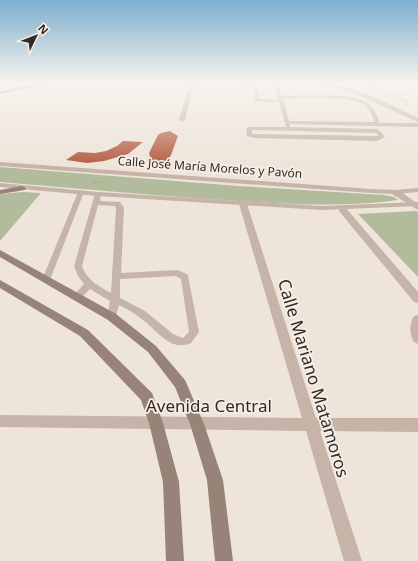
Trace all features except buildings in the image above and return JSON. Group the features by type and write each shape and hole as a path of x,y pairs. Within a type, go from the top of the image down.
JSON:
{"main road":[{"path":"0,192 22,188"},
{"path":"0,253 112,317 152,349 180,384 197,424 215,480 224,561"},
{"path":"0,284 84,333 147,397 156,423 171,482 175,561"}],"street":[{"path":"395,109 418,120"},
{"name":"Calle José María Morelos y Pavón","path":"0,164 395,192 418,190"},
{"path":"0,185 80,192 97,198 342,208 416,206"},
{"path":"395,192 416,206"},
{"name":"Calle Mariano Matamoros","path":"242,204 353,561"},
{"path":"342,208 418,298"},
{"path":"418,319 414,327 418,339"},
{"name":"Avenida Central","path":"0,421 418,425"}],"lane":[{"path":"182,120 185,109"},
{"path":"283,109 291,137"},
{"path":"370,109 378,131 382,137 377,139 255,136 248,134 248,131 251,128 378,131"},
{"path":"286,122 418,125"},
{"path":"46,280 80,192"},
{"path":"112,317 115,298 116,276 120,208 114,204 97,198 78,266 80,273 89,284 115,298 147,317 172,339 178,342 185,341 191,338 194,332 184,276 177,272 116,276"},
{"path":"77,297 89,284"}],"green space":[{"path":"0,167 238,186 384,195 394,197 398,200 333,205 289,204 0,182"},
{"path":"22,192 41,193 0,241 0,194"},
{"path":"418,212 418,277 358,214"}]}
